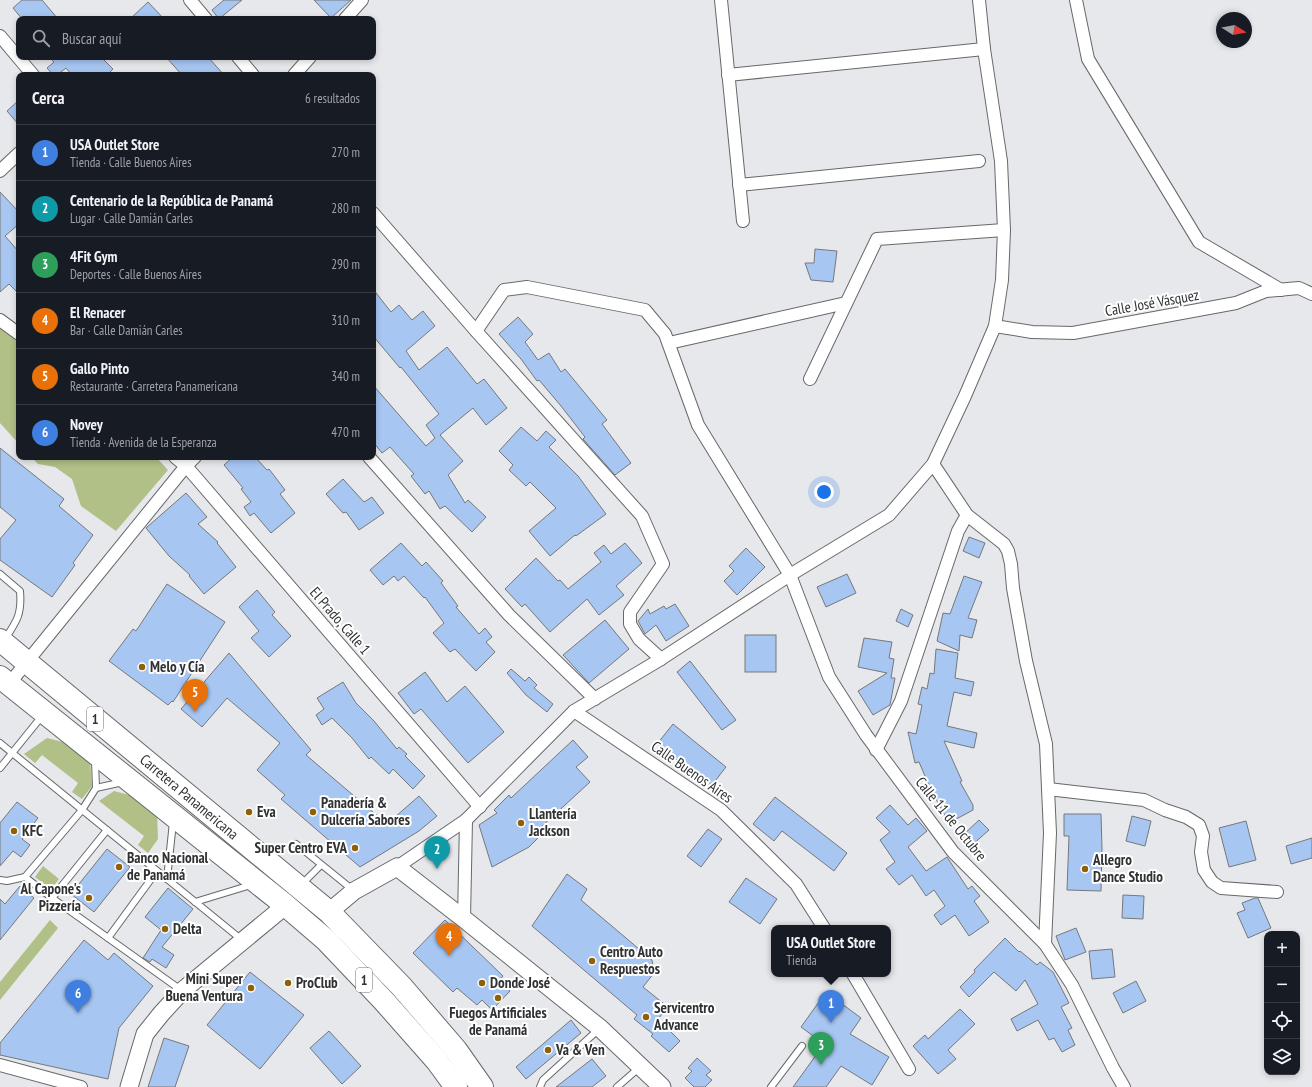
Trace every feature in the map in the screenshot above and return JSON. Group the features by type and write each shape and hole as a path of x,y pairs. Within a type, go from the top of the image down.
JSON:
{"highway":[{"name":"Carretera Panamericana","path":"2,641 329,912 401,986 456,1050 482,1087"},
{"name":"Carretera Panamericana","path":"4,683 45,713 326,940 437,1061 456,1087"},
{"name":"1","path":"4,683 26,684 44,691 170,792 180,797 190,798"},
{"path":"258,884 295,900 319,918 324,917 329,912"}],"street":[{"path":"190,0 203,16"},
{"path":"348,16 362,0"},
{"path":"721,0 743,221"},
{"path":"329,912 354,891 397,867 466,820 574,711 661,659 790,575 889,515 933,464 965,396 995,326 1002,280 1004,230 1001,161 984,49 979,0"},
{"path":"1076,0 1088,59 1199,242 1281,290"},
{"path":"0,36 16,55"},
{"path":"728,75 984,49"},
{"path":"20,60 30,72"},
{"path":"240,60 250,72"},
{"path":"297,72 307,60"},
{"path":"0,170 16,156"},
{"path":"739,185 979,161"},
{"path":"376,216 476,331 642,516 663,564 630,612 630,624 639,639 661,659"},
{"path":"810,379 877,239 1004,230"},
{"name":"Calle 11 de Octubre","path":"476,331 504,290 527,286 645,310 665,334 698,425 790,575 829,677 866,736 953,852 1045,944 1072,985 1124,1087"},
{"name":"Calle José Vásquez","path":"995,326 1032,332 1073,333 1236,303 1266,291 1299,288 1312,294"},
{"path":"669,343 846,303"},
{"path":"0,320 16,332"},
{"name":"El Prado, Calle 1","path":"179,460 186,466 480,807"},
{"path":"4,683 26,661 192,460"},
{"path":"372,460 509,615 595,699"},
{"path":"933,464 967,515 1004,544 1008,551 1026,661 1046,744 1050,833 1045,944"},
{"path":"876,750 901,701 958,531 967,515"},
{"name":"Calle Buenos Aires","path":"574,711 721,810 796,884 822,925"},
{"path":"1048,789 1144,800 1165,810 1186,817 1199,825 1203,836 1201,852 1204,870 1212,882 1221,888 1278,892"},
{"path":"464,919 466,820"},
{"path":"397,867 600,1028 662,1087"},
{"path":"304,892 333,896 354,891"},
{"path":"129,1087 146,1034 160,1014 182,991 285,906"},
{"path":"855,977 908,1069"},
{"path":"0,1065 81,1087"}],"lane":[{"path":"0,574 20,592 21,605 18,619 2,641"},
{"path":"0,768 45,713"},
{"path":"0,743 243,941"},
{"path":"0,880 7,881 25,877 82,810 96,788 95,754"},
{"path":"96,788 129,781"},
{"path":"167,879 173,817"},
{"path":"52,898 107,830"},
{"path":"296,844 354,891"},
{"path":"304,892 321,864"},
{"path":"108,938 157,871"},
{"path":"25,877 182,991"},
{"path":"196,902 258,884"},
{"path":"540,1087 544,1080 600,1028"},
{"path":"771,1087 802,1046"},
{"path":"617,1087 641,1066"}],"green space":[{"path":"0,328 16,341 16,441 0,423"},
{"path":"34,460 159,460 168,470 116,531 81,506 72,479 55,467 38,464"},
{"path":"47,738 67,743 90,760 92,786 82,799 72,792 78,783 42,755 35,763 24,754"},
{"path":"114,791 133,796 157,813 158,839 148,853 138,845 144,836 99,801"},
{"path":"43,866 59,879 51,889 35,877"},
{"path":"50,920 58,928 0,1000 0,982"}],"building":[{"path":"22,0 42,0 55,16 20,16 13,8"},
{"path":"224,0 242,0 223,16 217,16 212,10"},
{"path":"314,0 351,0 333,16 329,16"},
{"path":"148,2 161,16 133,16"},
{"path":"52,60 104,60 113,69 110,72 69,72 66,68 61,72 50,72 47,68 54,62"},
{"path":"169,60 211,60 221,72 179,72"},
{"path":"16,103 16,122 7,111"},
{"path":"0,192 16,209 16,227 5,236 16,249 16,291 9,284 0,292"},
{"path":"815,249 837,251 833,282 811,280 805,263 814,263"},
{"path":"376,293 391,312 399,305 412,320 423,311 435,326 406,351 419,370 447,347 477,384 484,379 507,408 486,425 473,408 440,435 463,461 448,475 465,503 468,500 486,517 472,532 445,506 440,509 429,491 425,494 411,476 414,474 390,447 382,453 376,446 376,388 426,446 435,438 426,425 439,414 401,367 400,368 376,340"},
{"path":"518,317 533,334 525,342 538,360 549,353 561,372 565,369 607,420 602,424 631,463 615,475 583,439 585,437 561,406 539,380 537,381 521,359 499,334"},
{"path":"521,427 537,441 546,431 556,440 549,447 578,476 606,514 576,536 575,535 550,556 529,531 556,508 530,482 526,486 509,470 513,465 499,451"},
{"path":"0,448 64,499 59,506 93,535 73,563 75,565 52,597 0,560 0,539 16,520 0,507"},
{"path":"230,460 258,460 267,470 269,469 285,490 280,494 295,513 271,533 254,513 250,516 244,507 251,502 241,489 243,488 224,465"},
{"path":"343,479 364,502 372,497 384,513 359,530 346,512 343,513 326,494"},
{"path":"186,493 207,517 198,524 218,542 217,543 236,567 204,594 189,576 190,575 169,556 146,528"},
{"path":"969,537 985,543 979,558 963,551"},
{"path":"401,543 422,566 426,562 443,581 441,583 458,606 456,607 479,634 485,628 492,637 486,642 495,652 476,671 455,649 450,652 433,633 444,623 425,597 424,598 404,576 398,581 394,576 383,585 370,570"},
{"path":"625,543 642,563 616,586 624,595 599,615 587,599 550,632 525,604 522,607 505,589 536,558 558,581 560,580 568,589 601,562 594,553 604,545 611,554"},
{"path":"746,548 765,567 737,595 724,581 734,571 729,566"},
{"path":"847,574 856,593 826,607 817,587"},
{"path":"964,576 982,582 968,618 977,620 972,638 960,635 959,651 937,641 943,613 950,614"},
{"path":"167,584 225,622 173,702 172,701 168,705 109,661 133,629 136,631"},
{"path":"257,590 275,612 272,615 291,636 269,657 251,638 259,631 239,607"},
{"path":"675,604 689,626 666,641 656,625 645,634 638,621 648,609 650,614 664,606 666,609"},
{"path":"901,609 913,615 908,627 896,621"},
{"path":"605,620 629,649 589,683 563,655"},
{"path":"745,635 776,635 776,672 745,672"},
{"path":"864,638 892,642 889,658 894,659 891,678 895,678 890,705 873,715 858,691 887,673 858,667"},
{"path":"936,649 958,653 955,678 974,682 971,696 954,692 947,726 977,733 974,748 944,741 962,781 960,782 973,805 973,810 949,823 931,790 919,762 915,763 908,732 916,734 922,705 918,704 922,687 927,689 930,673 934,674"},
{"path":"229,653 311,750 306,755 387,824 419,796 437,816 419,831 360,867 281,799 285,795 257,770 280,743 227,698 202,727 181,709"},
{"path":"690,661 736,720 722,730 677,672"},
{"path":"511,669 525,681 529,677 537,685 534,688 553,704 547,712 526,695 507,673"},
{"path":"425,672 447,702 465,686 504,732 468,763 421,709 414,714 398,693"},
{"path":"343,682 356,703 374,721 397,749 399,747 407,754 405,756 425,776 413,789 393,769 389,774 371,757 369,759 352,738 332,718 322,725 316,715 324,709 317,698"},
{"path":"673,724 726,767 712,785 696,771 694,774 657,744"},
{"path":"573,740 588,757 576,767 590,782 540,828 544,832 529,847 492,867 479,825 497,813 494,810 509,795 511,798"},
{"path":"775,797 847,853 834,871 782,831 774,841 753,824"},
{"name":"KFC","path":"17,802 38,818 22,839 30,845 21,857 13,851 0,866 0,823"},
{"path":"890,805 908,825 916,818 927,831 908,847 926,871 947,857 968,889 972,886 980,896 974,901 989,922 969,936 955,915 941,925 934,915 945,906 934,890 926,896 912,875 899,885 886,869 895,862 880,840 890,832 876,818"},
{"path":"1064,814 1101,814 1101,891 1067,890 1069,836 1064,836"},
{"path":"1132,816 1151,821 1145,846 1126,841"},
{"path":"979,820 989,830 971,846 962,836"},
{"path":"1246,821 1256,860 1229,867 1219,828"},
{"path":"708,829 722,839 701,867 687,856"},
{"path":"1312,838 1312,858 1291,864 1286,846"},
{"path":"107,849 130,867 94,912 71,894"},
{"path":"567,874 587,889 581,900 652,960 654,973 643,987 668,1007 658,1019 680,1041 669,1052 651,1036 653,1034 634,1019 637,1015 532,926"},
{"path":"746,878 777,899 760,924 729,902"},
{"path":"20,886 34,898 0,940 0,899 5,904"},
{"path":"168,888 193,909 162,947 174,955 166,968 152,959 150,962 143,958 161,930 145,917"},
{"path":"1123,895 1144,896 1143,919 1122,918"},
{"path":"1258,898 1271,928 1248,938 1237,913 1245,910 1242,903"},
{"path":"445,920 503,976 499,981 510,991 492,1010 482,1000 477,1005 457,988 453,992 413,953"},
{"path":"1076,928 1086,952 1065,960 1056,936"},
{"path":"1005,938 1019,952 1020,951 1037,965 1040,962 1053,972 1069,1003 1061,1007 1072,1028 1068,1030 1075,1045 1062,1052 1054,1038 1049,1040 1038,1020 1017,1031 1011,1019 1038,1004 1025,980 1016,991 994,972 969,997 960,987"},
{"path":"84,940 108,960 114,953 153,986 119,1028 108,1079 0,1055 0,1043"},
{"path":"1112,949 1115,977 1092,979 1089,951"},
{"path":"250,972 304,1015 260,1069 207,1025"},
{"path":"1136,981 1146,1001 1123,1013 1113,993"},
{"path":"826,992 861,1018 850,1034 889,1057 872,1085 841,1066 826,1087 793,1087 824,1044 801,1027"},
{"path":"960,1009 975,1024 948,1050 956,1059 938,1074 913,1046 925,1035 928,1039"},
{"name":"Va & Ven","path":"571,1020 581,1033 526,1079 516,1067"},
{"path":"329,1031 361,1066 342,1084 310,1048"},
{"path":"164,1038 189,1046 175,1087 148,1087"},
{"path":"697,1058 711,1071 706,1075 712,1080 705,1087 694,1087 685,1078 692,1071 688,1068"},
{"path":"592,1059 606,1076 592,1087 556,1087"}],"place":[{"name":"Melo y Cía","path":"142,667"},
{"name":"Gallo Pinto","path":"195,712"},
{"name":"Eva","path":"249,812"},
{"name":"Panadería & Dulcería Sabores","path":"313,812"},
{"name":"Llantería Jackson","path":"521,823"},
{"name":"KFC","path":"14,831"},
{"name":"Super Centro EVA","path":"355,848"},
{"name":"Banco Nacional de Panamá","path":"119,867"},
{"name":"Centenario de la República de Panamá","path":"437,869"},
{"name":"Allegro Dance Studio","path":"1085,869"},
{"name":"Al Capone's Pizzería","path":"89,898"},
{"name":"Delta","path":"165,929"},
{"name":"El Renacer","path":"449,956"},
{"name":"Centro Auto Respuestos","path":"592,961"},
{"name":"ProClub","path":"288,983"},
{"name":"Donde José","path":"482,983"},
{"name":"Mini Super Buena Ventura","path":"251,988"},
{"name":"Fuegos Artificiales de Panamá","path":"498,998"},
{"name":"Novey","path":"78,1013"},
{"name":"Servicentro Advance","path":"646,1017"},
{"name":"USA Outlet Store","path":"831,1023"},
{"name":"Va & Ven","path":"548,1050"},
{"name":"4Fit Gym","path":"821,1065"}]}
